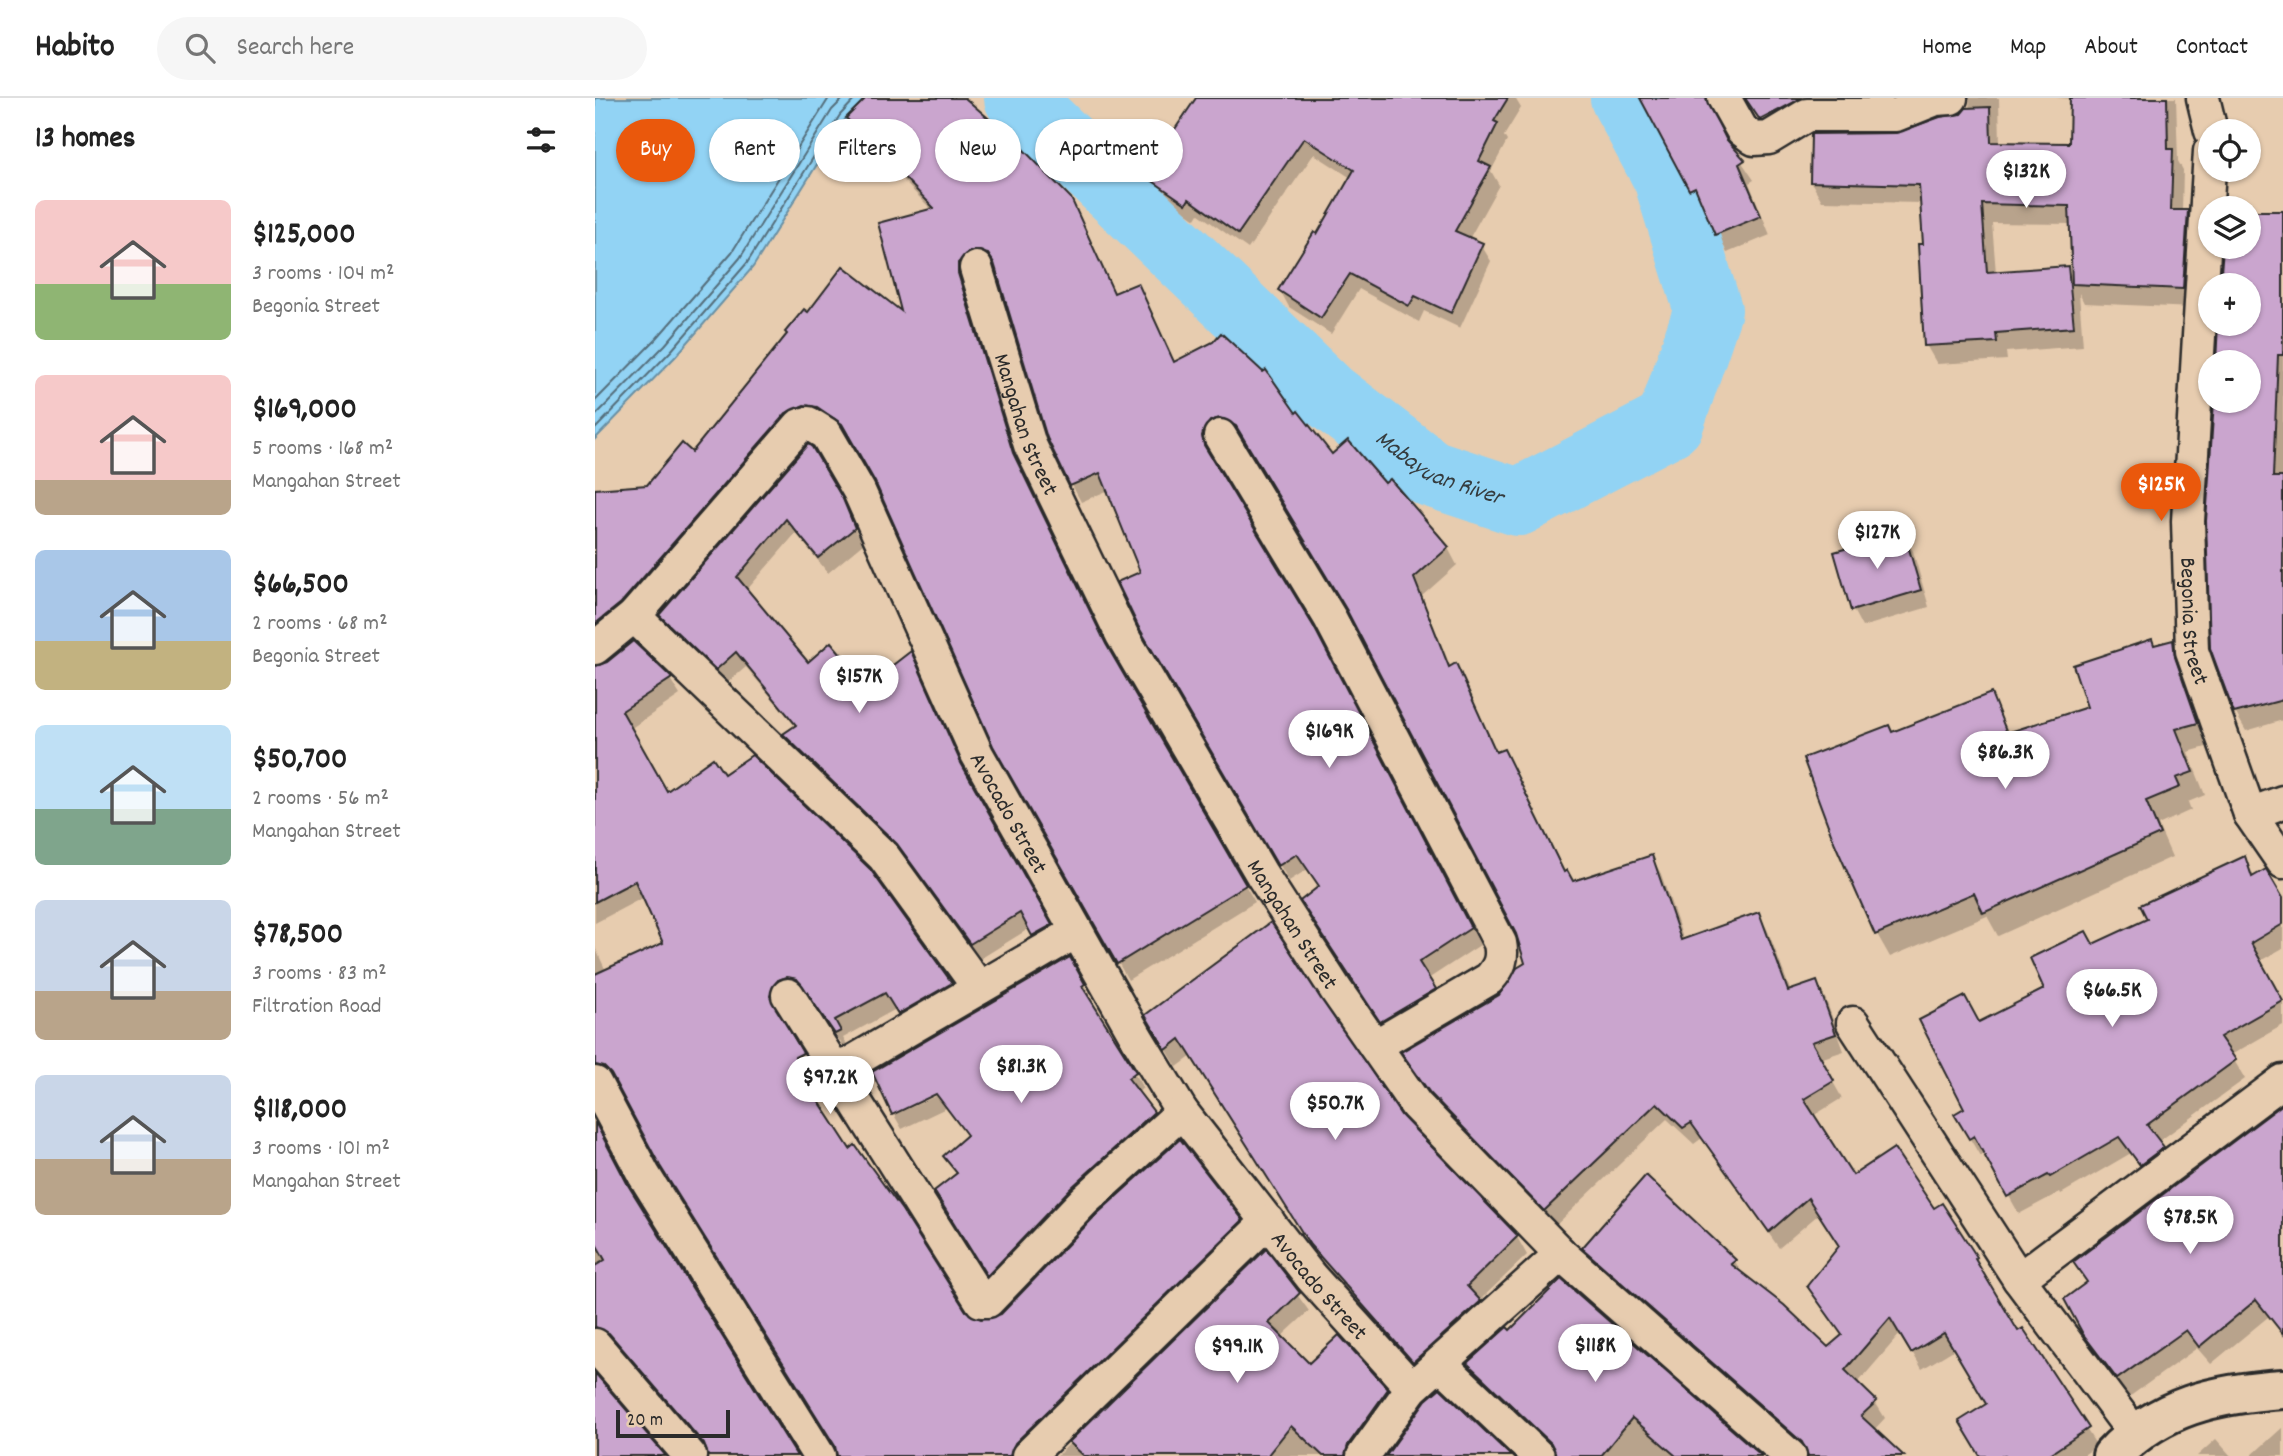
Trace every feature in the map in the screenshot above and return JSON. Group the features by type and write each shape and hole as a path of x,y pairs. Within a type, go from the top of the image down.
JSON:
{"main road":[{"path":"2123,1445 2187,1405 2239,1392 2283,1390"}],"street":[{"path":"1724,98 1742,130 1754,139 1769,138 1807,115 1896,115 1936,99 1951,98"},
{"path":"2203,98 2208,119"},
{"name":"Begonia Street","path":"2208,182 2187,521 2192,651 2250,814 2283,862"},
{"name":"Mangahan Street","path":"976,268 1030,445 1122,635 1262,875 1375,1046 1416,1105 1561,1254 1790,1456"},
{"name":"Avocado Street","path":"634,616 800,425 816,426 826,434 859,491 977,754 1076,932 1182,1112 1311,1277 1412,1388"},
{"path":"1220,436 1330,618 1500,943 1502,956 1497,970 1489,979 1375,1046"},
{"path":"595,648 634,616 884,857 979,988"},
{"path":"2250,814 2283,802"},
{"path":"835,1072 1076,932"},
{"path":"788,995 978,1300 984,1302 1084,1201 1182,1112"},
{"path":"1853,1023 2123,1445"},
{"path":"2019,1279 2283,1081"},
{"path":"595,1083 644,1175 819,1456"},
{"path":"1028,1456 1268,1221"},
{"path":"1363,1456 1412,1388 1561,1254"},
{"path":"595,1345 690,1456"},
{"path":"1440,1363 1538,1456"}],"water":[{"path":"595,98 866,98 845,119 814,119 814,169 753,267 676,356 595,439"}],"building":[{"path":"866,98 965,98 989,119 935,119 935,182 1021,182 1021,147 1035,161 1035,182 1055,182 1071,198 1114,293 1138,283 1174,362 1213,342 1221,333 1263,372 1266,370 1296,413 1298,411 1332,454 1348,440 1385,483 1390,479 1449,547 1414,578 1449,667 1456,663 1496,752 1504,749 1564,872 1567,870 1573,881 1652,855 1681,940 1759,912 1788,991 1817,981 1836,1034 1812,1042 1834,1081 1804,1099 1853,1175 1894,1148 1934,1208 1942,1203 1977,1257 1975,1259 2018,1331 2023,1328 2089,1428 2047,1456 1980,1456 1959,1421 1986,1404 1944,1333 1911,1353 1890,1318 1845,1370 1877,1401 1861,1416 1904,1456 1808,1456 1802,1442 1582,1248 1646,1175 1736,1260 1731,1264 1784,1305 1828,1347 1842,1335 1807,1286 1839,1246 1808,1198 1769,1232 1691,1123 1683,1128 1657,1103 1544,1211 1430,1093 1401,1052 1499,995 1517,968 1525,963 1516,934 1346,609 1236,426 1220,418 1210,421 1202,436 1204,445 1314,627 1471,928 1419,962 1436,989 1380,1022 1300,901 1319,886 1297,854 1278,866 1138,626 1117,582 1140,572 1100,473 1070,486 1047,438 994,263 988,254 970,251 958,263 958,273 1013,453 1106,644 1246,885 1117,964 993,746 875,482 842,424 817,407 804,405 786,413 621,603 595,624 595,489 647,485 682,443 692,452 787,334 785,332 804,309 808,312 843,266 901,311 878,223 934,208 909,182 921,182 921,119 846,118"},
{"path":"1196,98 1508,98 1494,121 1498,123 1479,161 1491,167 1455,231 1483,243 1451,313 1415,296 1409,306 1350,274 1321,318 1278,290 1314,232 1317,234 1354,170 1304,138 1238,234 1189,199 1186,204 1154,182 1183,182 1182,119"},
{"path":"1640,98 1706,98 1726,139 1745,160 1739,164 1761,216 1715,235 1695,187 1689,190"},
{"path":"1745,98 1802,98 1760,120"},
{"path":"2070,98 2167,98 2168,149 2173,149 2171,210 2188,210 2183,289 2072,284 2069,206 1982,204 1987,272 2068,266 2074,327 1996,333 1997,342 1924,346 1918,244 1923,244 1919,185 1810,182 1811,134 1896,133 1940,117 1961,114 1966,108 1990,107 1991,142 2069,143"},
{"path":"2261,211 2283,211 2283,355 2278,355 2273,477 2283,477 2283,700 2234,713 2210,648 2206,521 2213,413 2261,413 2261,350 2217,350 2217,336 2261,336 2261,273 2221,273 2222,259 2261,259"},
{"path":"808,444 843,499 855,528 818,558 786,519 737,577 808,662 831,642 867,685 911,651 961,763 1052,925 1032,936 1020,913 970,944 897,844 783,734 796,725 736,652 716,670 659,615"},
{"path":"1904,532 1921,590 1851,611 1834,552"},
{"path":"2152,639 2154,645 2173,640 2175,657 2198,723 2176,729 2193,772 2176,778 2180,787 2146,801 2160,834 1983,913 1974,893 1875,935 1835,844 1803,758 1889,725 1892,732 1991,693 2007,733 2087,707 2073,665"},
{"path":"633,641 672,678 622,711 667,791 713,758 724,774 752,755 870,869 952,983 898,1014 885,993 835,1020 841,1031 835,1034 797,979 787,977 778,980 770,996 803,1053 795,1057 803,1071 800,1072 850,1149 855,1145 902,1210 966,1311 981,1319 1001,1314 1097,1214 1180,1139 1243,1220 1015,1443 1010,1456 837,1456 835,1446 660,1166 611,1074 604,1067 595,1065 595,974 663,943 635,881 595,902 595,666 607,662"},
{"path":"2245,856 2252,877 2266,869 2283,898 2283,924 2251,943 2283,1001 2220,1037 2236,1060 2147,1125 2164,1147 2140,1165 2119,1137 2050,1177 2048,1175 2007,1197 1974,1136 1969,1139 1954,1114 1964,1108 1919,1020 1965,996 1979,1022 2044,989 2030,958 2086,931 2093,944 2147,919 2140,905"},
{"path":"1271,922 1401,1115 1518,1236 1467,1286 1481,1301 1413,1362 1310,1245 1180,1039 1166,1050 1145,1015"},
{"path":"1070,957 1085,984 1082,986 1136,1072 1128,1078 1154,1112 1071,1188 987,1276 934,1191 957,1173 943,1156 967,1135 936,1094 892,1115 872,1072"},
{"path":"2283,1104 2283,1334 2256,1300 2199,1347 2186,1330 2117,1379 2083,1334 2064,1299 2087,1282 2073,1262"},
{"path":"595,1122 628,1185 797,1456 708,1456 704,1444 609,1333 595,1327 595,1266 605,1260 595,1242"},
{"path":"1266,1249 1300,1293 1269,1323 1309,1363 1339,1335 1388,1389 1348,1445 1345,1456 1323,1456 1291,1426 1267,1456 1084,1456 1069,1442"},
{"path":"1561,1279 1762,1456 1676,1456 1632,1418 1601,1456 1556,1456 1551,1443 1467,1363 1507,1327 1510,1330"},
{"path":"595,1373 666,1456 595,1456"},
{"path":"1440,1388 1511,1456 1386,1456 1426,1400"}],"waterway":[{"name":"Mabayuan River","path":"1018,98 1329,396 1430,473 1518,502 1670,423 1708,310 1667,178 1624,98"}]}
